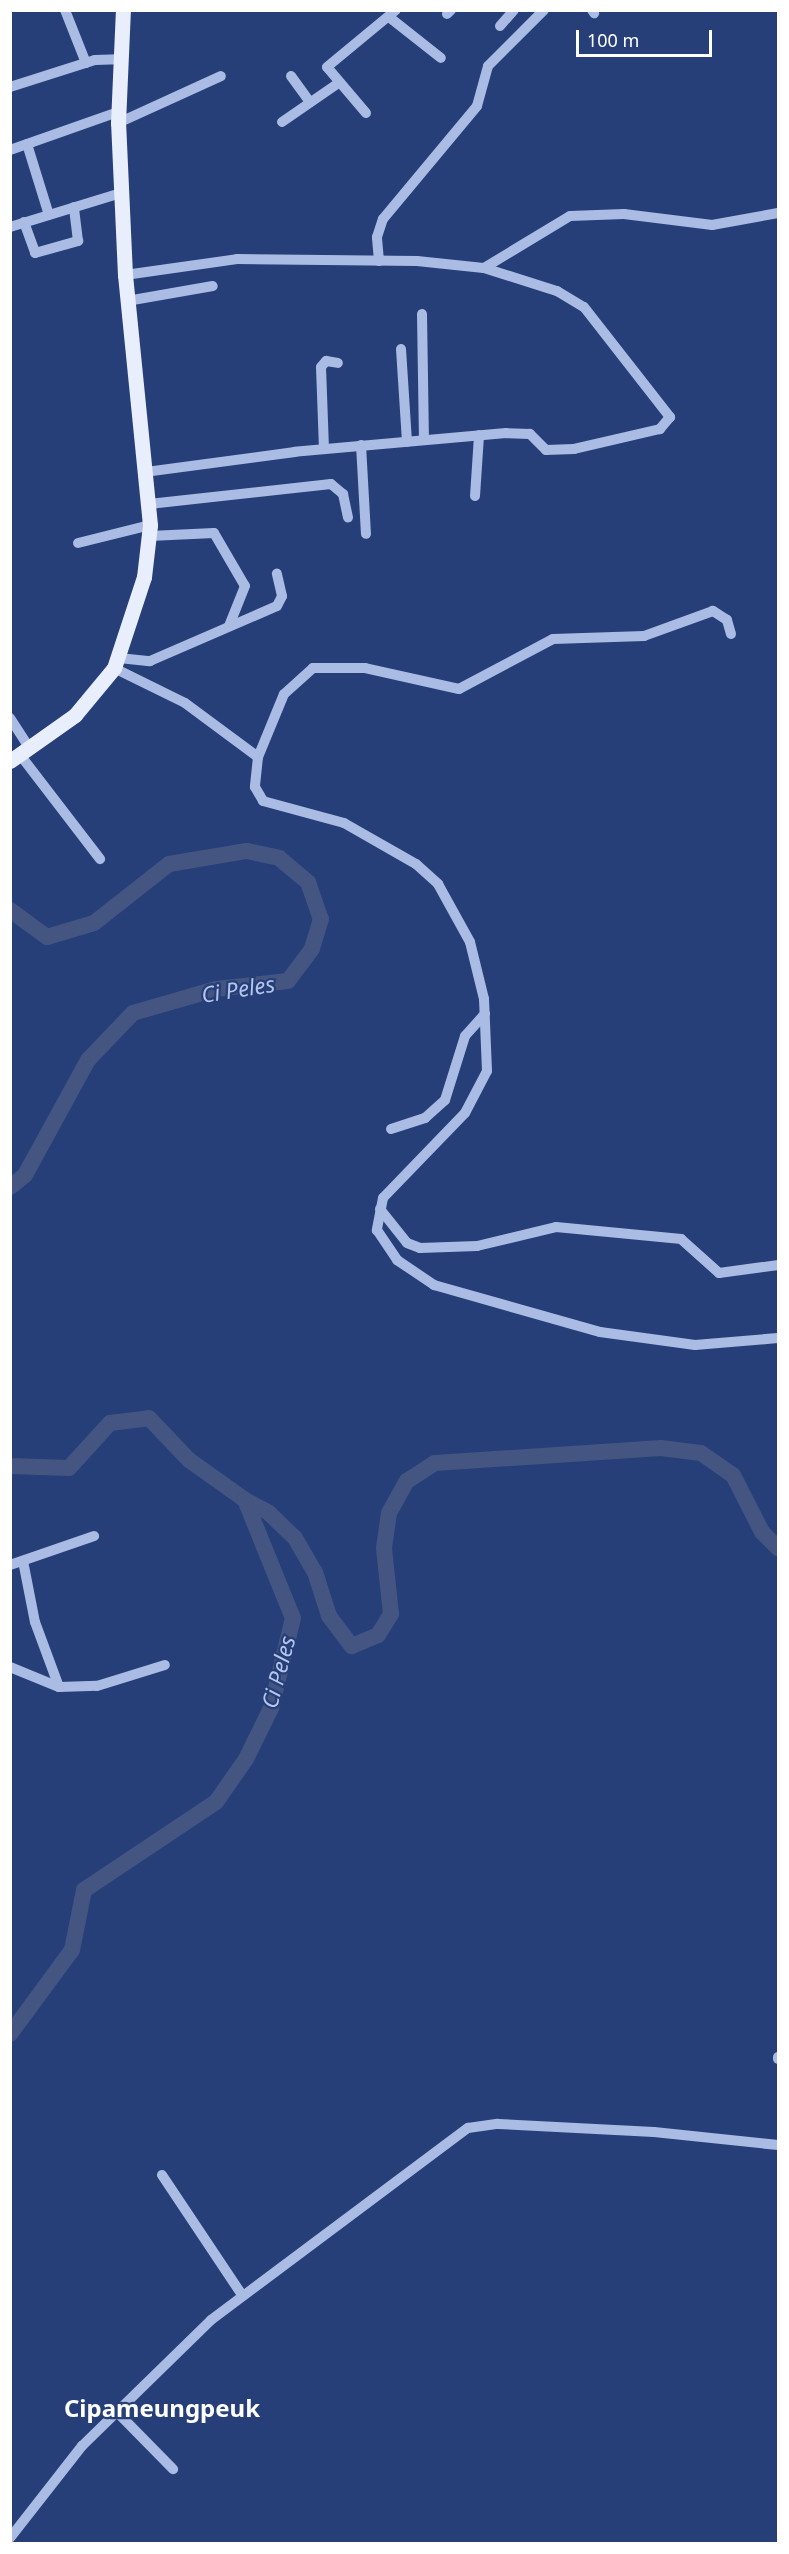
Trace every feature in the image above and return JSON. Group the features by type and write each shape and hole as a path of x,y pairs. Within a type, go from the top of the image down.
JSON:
{"main road":[{"path":"21,756 75,715 116,663 136,612 150,531 125,275 118,117 118,59 123,10"}],"street":[{"path":"65,10 86,63"},
{"path":"500,26 514,10"},
{"path":"379,261 377,237 383,219 477,106 489,66 544,10"},
{"path":"366,113 327,67 392,14 441,58"},
{"path":"10,87 86,63 118,59"},
{"path":"10,150 118,117 221,76"},
{"path":"291,76 310,102"},
{"path":"282,122 340,82"},
{"path":"27,144 49,215"},
{"path":"10,226 121,193"},
{"path":"24,222 35,253 69,244 81,239 74,207"},
{"path":"484,268 570,216 624,214 712,225 778,213"},
{"path":"125,275 237,259 379,261 484,268 558,291 584,307 670,417 660,429 574,449 546,450 530,434 478,435 324,449 146,472"},
{"path":"127,301 213,286"},
{"path":"422,314 424,440"},
{"path":"401,349 406,442"},
{"path":"324,449 321,367 326,361 338,363"},
{"path":"475,496 478,435"},
{"path":"361,445 366,534"},
{"path":"149,504 331,484 343,494 348,517"},
{"path":"78,543 150,531 213,534 245,586 229,626"},
{"path":"116,663 150,661 277,606 282,596 277,574"},
{"path":"731,634 727,620 712,611 644,636 553,639 459,689 365,669 319,666 290,683 258,757 255,787 263,801 344,823 410,860 438,884 470,942 485,1014 487,1071 479,1089 446,1134 391,1184 380,1209 376,1230 397,1260 434,1285 627,1337 694,1345 778,1338"},
{"path":"116,663 185,703 258,757"},
{"path":"10,718 21,756 100,859"},
{"path":"391,1129 425,1118 445,1100 465,1036 485,1014"},
{"path":"380,1209 407,1243 420,1248 477,1246 556,1227 681,1239 719,1273 778,1265"},
{"path":"10,1564 94,1536"},
{"path":"23,1561 35,1622 59,1687"},
{"path":"10,1667 59,1687 97,1686 165,1665"},
{"path":"10,2538 116,2410 242,2295 297,2251 390,2192 468,2128 498,2124 654,2132 778,2145"},
{"path":"162,2175 242,2295"},
{"path":"116,2410 174,2469"}],"waterway":[{"name":"Ci Peles","path":"10,910 47,937 94,923 169,864 247,851 279,858 308,882 321,919 312,949 288,981 216,989 133,1013 88,1060 25,1175 10,1187"},
{"name":"Ci Peles","path":"10,1466 69,1468 110,1423 149,1418 189,1460 245,1500 293,1618 271,1708 246,1759 216,1802 84,1890 72,1950 10,2034"},
{"path":"245,1500 269,1513 295,1538 315,1572 329,1616 352,1646 378,1635 391,1614 384,1548 389,1513 407,1481 435,1463 661,1448 701,1453 733,1475 762,1532 778,1548"}],"district":[{"name":"Cipameungpeuk","path":"162,2408"}]}
